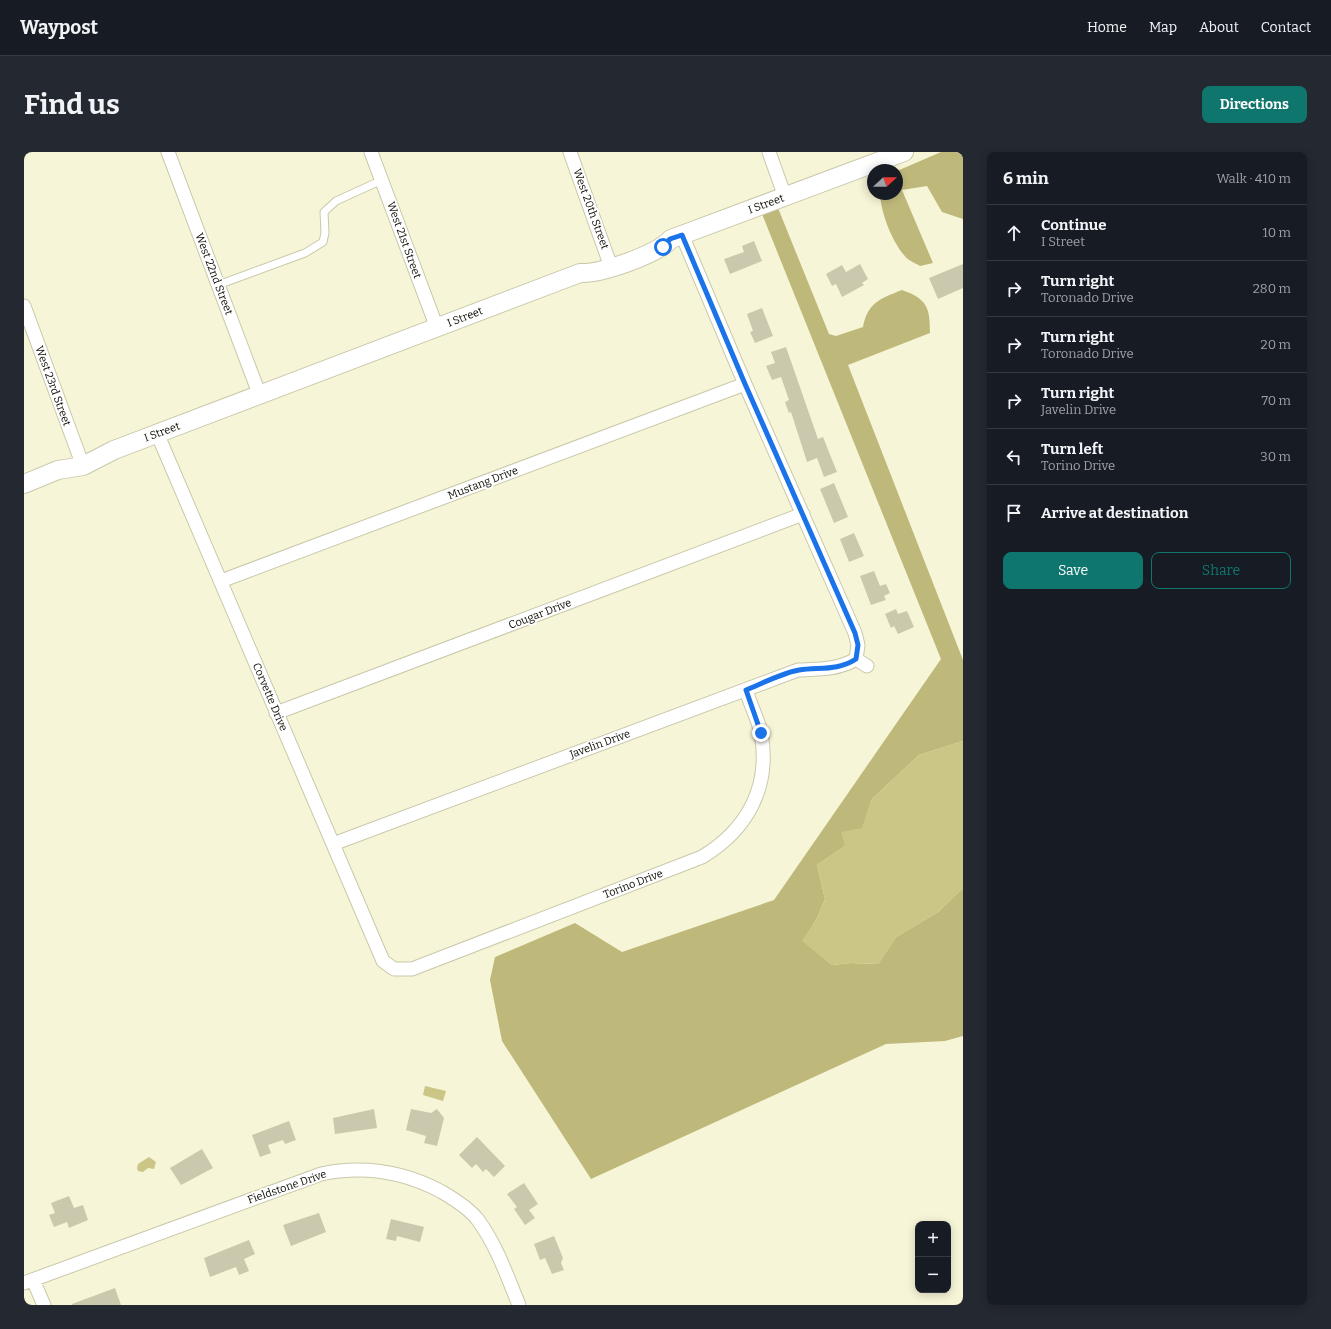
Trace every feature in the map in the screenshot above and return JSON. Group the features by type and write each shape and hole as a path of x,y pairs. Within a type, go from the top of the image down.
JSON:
{"street":[{"name":"West 22nd Street","path":"168,152 260,396"},
{"name":"West 21st Street","path":"371,152 436,328"},
{"name":"West 20th Street","path":"570,152 611,267"},
{"path":"769,152 785,197"},
{"name":"I Street","path":"24,484 58,470 83,466 114,450 156,433 260,396 580,273 591,273 649,254 663,247 670,239 904,152"},
{"path":"682,235 745,384 803,514"},
{"name":"West 23rd Street","path":"24,306 83,466"},
{"name":"Mustang Drive","path":"221,581 745,384"},
{"name":"Corvette Drive","path":"156,433 384,961"},
{"name":"Javelin Drive","path":"333,844 798,670 832,668 862,663 855,633 803,514"},
{"name":"Cougar Drive","path":"276,713 803,514"},
{"name":"Torino Drive","path":"384,961 394,969 412,969 702,857 718,848 743,823 757,796 762,765 761,733 746,690"},
{"name":"Fieldstone Drive","path":"28,1281 321,1174 342,1169 387,1170 423,1182 454,1198 477,1218 493,1243 520,1305"},
{"path":"28,1281 44,1305"}],"lane":[{"path":"218,285 305,253 317,246 323,242 326,233 324,212 336,202 382,180"}],"shaded area":[{"path":"941,152 963,152 963,219 942,212 927,186 903,190 903,168"},
{"path":"903,192 933,263 920,266 905,257 891,235 882,210 881,200 903,200"},
{"path":"778,208 829,334 836,336 863,327 868,312 876,302 902,290 917,297 922,301 928,310 930,333 848,365 963,660 963,741 919,755 872,799 862,829 845,846 817,865 825,899 817,918 803,941 832,965 850,963 878,964 896,937 938,912 963,888 963,1036 945,1041 886,1044 591,1179 502,1041 490,980 495,957 575,923 622,952 774,900 941,659 762,214"},
{"path":"963,741 963,888 938,912 896,937 878,964 850,963 832,965 802,941 817,918 825,899 817,865 845,846 841,832 862,828 872,799 919,755"},
{"path":"425,1086 446,1091 443,1101 423,1095"},
{"path":"149,1157 156,1162 154,1169 148,1168 143,1172 138,1171 138,1164"}],"building":[{"path":"754,241 762,261 730,274 724,259 744,252 742,246"},
{"path":"860,264 868,279 862,283 864,285 842,297 836,284 832,286 826,274 842,265 846,272"},
{"path":"963,264 963,288 938,299 929,278"},
{"path":"762,308 773,336 755,343 750,332 753,331 747,314"},
{"path":"786,347 818,439 823,437 837,472 824,477 817,458 807,462 791,412 789,413 785,402 789,400 781,377 772,380 766,366 775,363 771,352"},
{"path":"834,483 848,517 834,523 820,489"},
{"path":"854,533 864,556 849,562 840,539"},
{"path":"874,571 880,586 886,584 890,593 884,596 886,600 871,605 860,576"},
{"path":"896,609 898,614 907,611 914,627 898,634 894,626 891,628 885,614"},
{"path":"374,1109 377,1128 335,1134 333,1118"},
{"path":"411,1109 431,1113 437,1109 444,1118 437,1146 424,1143 426,1136 406,1130"},
{"path":"289,1121 296,1140 285,1144 283,1140 268,1145 271,1153 260,1157 252,1135"},
{"path":"477,1137 505,1166 494,1177 486,1169 483,1172 476,1164 472,1168 459,1155"},
{"path":"202,1149 213,1168 181,1185 170,1168"},
{"path":"524,1183 538,1204 529,1210 535,1218 525,1225 514,1209 517,1207 507,1194"},
{"path":"69,1196 74,1208 83,1205 88,1220 69,1228 67,1222 54,1227 49,1215 55,1213 51,1203"},
{"path":"319,1213 326,1232 291,1246 283,1225"},
{"path":"391,1219 424,1227 420,1242 397,1236 396,1241 386,1239"},
{"path":"554,1236 563,1258 561,1263 564,1270 552,1274 545,1258 540,1260 534,1244"},
{"path":"249,1240 255,1254 244,1259 249,1271 239,1275 236,1267 210,1277 204,1258"},
{"path":"115,1288 121,1305 72,1305 72,1304"}],"route":[{"path":"663,247 670,239 682,235 745,384 855,633 858,645 856,659 847,665 832,668 798,670 746,690 761,733"}]}
